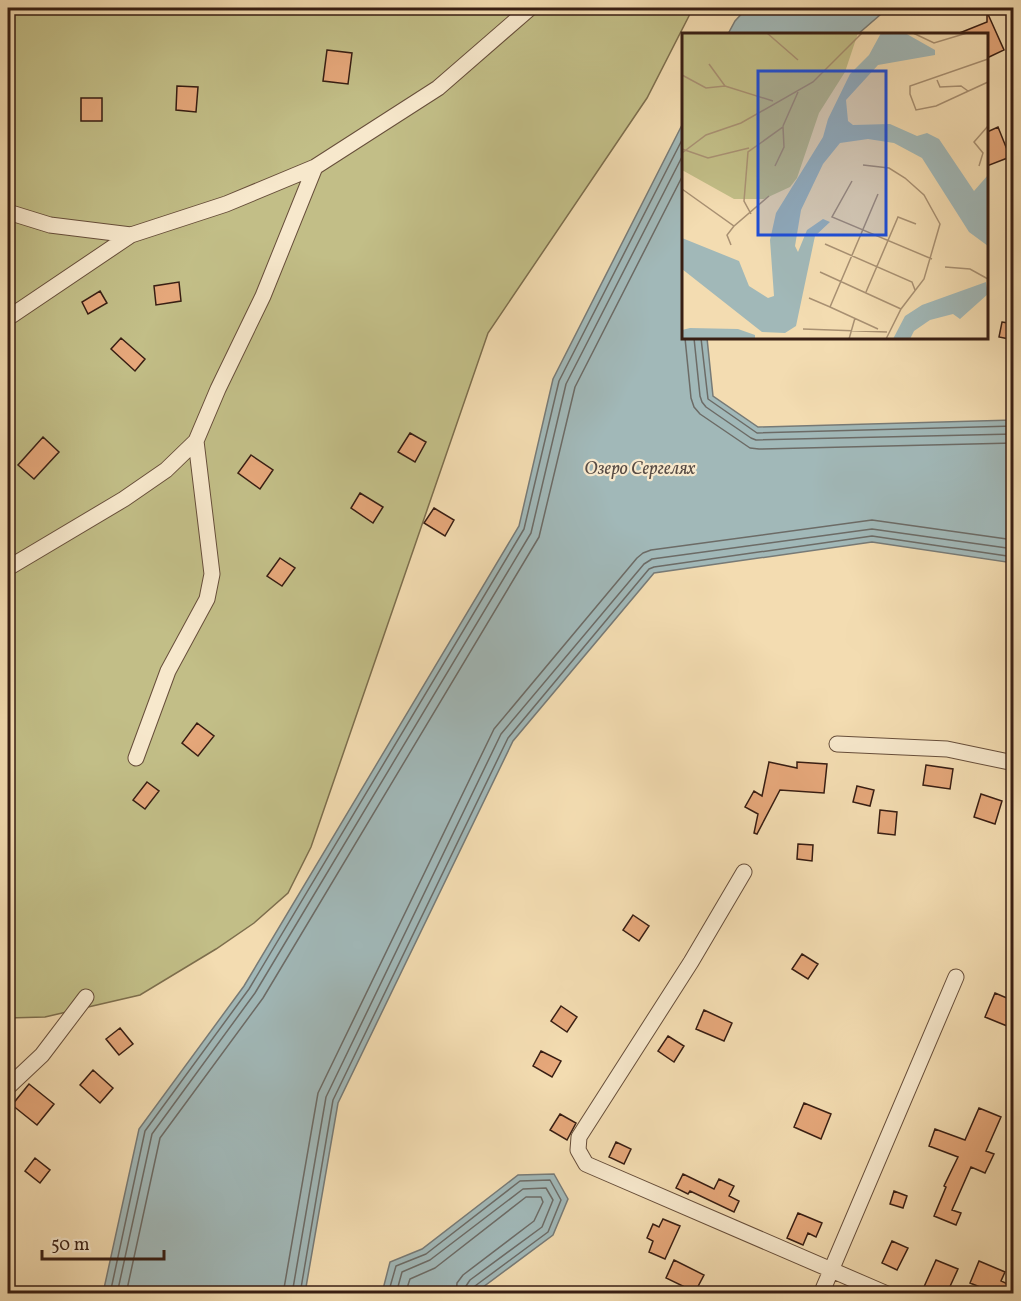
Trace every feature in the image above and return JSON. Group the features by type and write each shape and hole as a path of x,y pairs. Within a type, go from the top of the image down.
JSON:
{"street":[{"path":"8,318 131,236 225,204 315,167 438,88 530,8"},
{"path":"8,568 124,499 166,470 196,441 218,389 263,296 315,167"},
{"path":"8,212 50,225 131,236"},
{"path":"136,758 168,671 207,599 212,574 196,441"},
{"path":"837,744 947,749 1014,763"},
{"path":"744,872 685,972 579,1137 578,1150 586,1164 887,1293"},
{"path":"821,1293 956,977"},
{"path":"8,1087 42,1055 86,997"}],"shaded area":[{"path":"8,8 693,8 647,98 488,333 311,847 288,893 254,923 140,995 45,1017 8,1018"}],"water":[{"path":"747,8 888,8 859,33 729,33 735,21"},
{"name":"Озеро Сергелях","path":"682,125 682,339 707,339 713,396 758,427 1013,420 1013,563 872,542 654,573 513,741 338,1103 305,1293 103,1293 139,1129 244,986 519,526 553,379"},
{"path":"554,1174 568,1199 553,1235 475,1293 382,1293 390,1262 422,1249 518,1175"}],"building":[{"path":"987,12 1004,50 988,58 988,33 960,33 987,22"},
{"path":"327,50 352,53 348,84 323,81"},
{"path":"177,86 198,87 196,112 176,110"},
{"path":"81,98 102,98 102,121 81,121"},
{"path":"998,127 1010,157 988,166 988,132"},
{"path":"179,282 181,301 156,305 154,286"},
{"path":"100,291 107,303 88,314 82,302"},
{"path":"1002,322 1014,324 1014,340 999,337"},
{"path":"121,338 145,359 135,371 111,349"},
{"path":"410,433 426,442 415,462 398,452"},
{"path":"43,437 59,452 34,479 18,465"},
{"path":"251,455 273,470 260,489 238,473"},
{"path":"360,493 383,507 373,523 351,508"},
{"path":"434,508 454,520 445,536 424,523"},
{"path":"280,558 295,568 282,586 267,576"},
{"path":"197,723 214,736 198,756 182,743"},
{"path":"769,762 797,768 797,762 827,764 824,793 780,790 757,834 754,833 758,814 745,807 754,791 762,796"},
{"path":"926,765 953,769 950,789 923,785"},
{"path":"147,782 159,791 145,809 133,800"},
{"path":"857,786 874,790 870,806 853,802"},
{"path":"981,794 1002,801 995,824 974,817"},
{"path":"880,810 897,812 895,835 878,833"},
{"path":"798,844 813,845 812,861 797,859"},
{"path":"633,915 649,926 639,941 623,930"},
{"path":"802,954 818,964 808,979 792,969"},
{"path":"995,993 1014,1001 1014,1010 1007,1026 985,1017"},
{"path":"561,1006 577,1017 567,1032 551,1021"},
{"path":"704,1010 732,1023 724,1041 696,1029"},
{"path":"120,1028 133,1044 119,1055 106,1039"},
{"path":"668,1036 684,1046 674,1062 658,1051"},
{"path":"541,1051 561,1061 552,1077 533,1066"},
{"path":"93,1070 113,1088 100,1103 80,1085"},
{"path":"29,1084 54,1104 37,1125 12,1105"},
{"path":"804,1103 831,1114 821,1139 794,1127"},
{"path":"979,1108 1001,1117 986,1151 994,1154 985,1173 971,1167 952,1210 961,1213 956,1225 934,1216 946,1187 944,1186 958,1157 929,1146 935,1129 965,1140"},
{"path":"560,1114 576,1123 567,1140 550,1130"},
{"path":"616,1142 631,1149 624,1164 609,1157"},
{"path":"35,1158 50,1170 40,1183 25,1171"},
{"path":"683,1174 714,1189 719,1179 734,1186 729,1196 739,1201 734,1212 690,1191 688,1194 676,1188"},
{"path":"894,1191 907,1196 903,1208 890,1204"},
{"path":"798,1213 822,1223 816,1237 808,1233 803,1245 787,1238"},
{"path":"663,1219 680,1226 665,1259 649,1252 653,1241 647,1238 653,1224 659,1227"},
{"path":"892,1241 908,1248 897,1270 882,1263"},
{"path":"674,1260 704,1275 695,1292 666,1278"},
{"path":"936,1260 958,1269 947,1293 933,1293 923,1289"},
{"path":"979,1261 1005,1272 1001,1281 1014,1287 1014,1293 995,1293 970,1283"}]}
